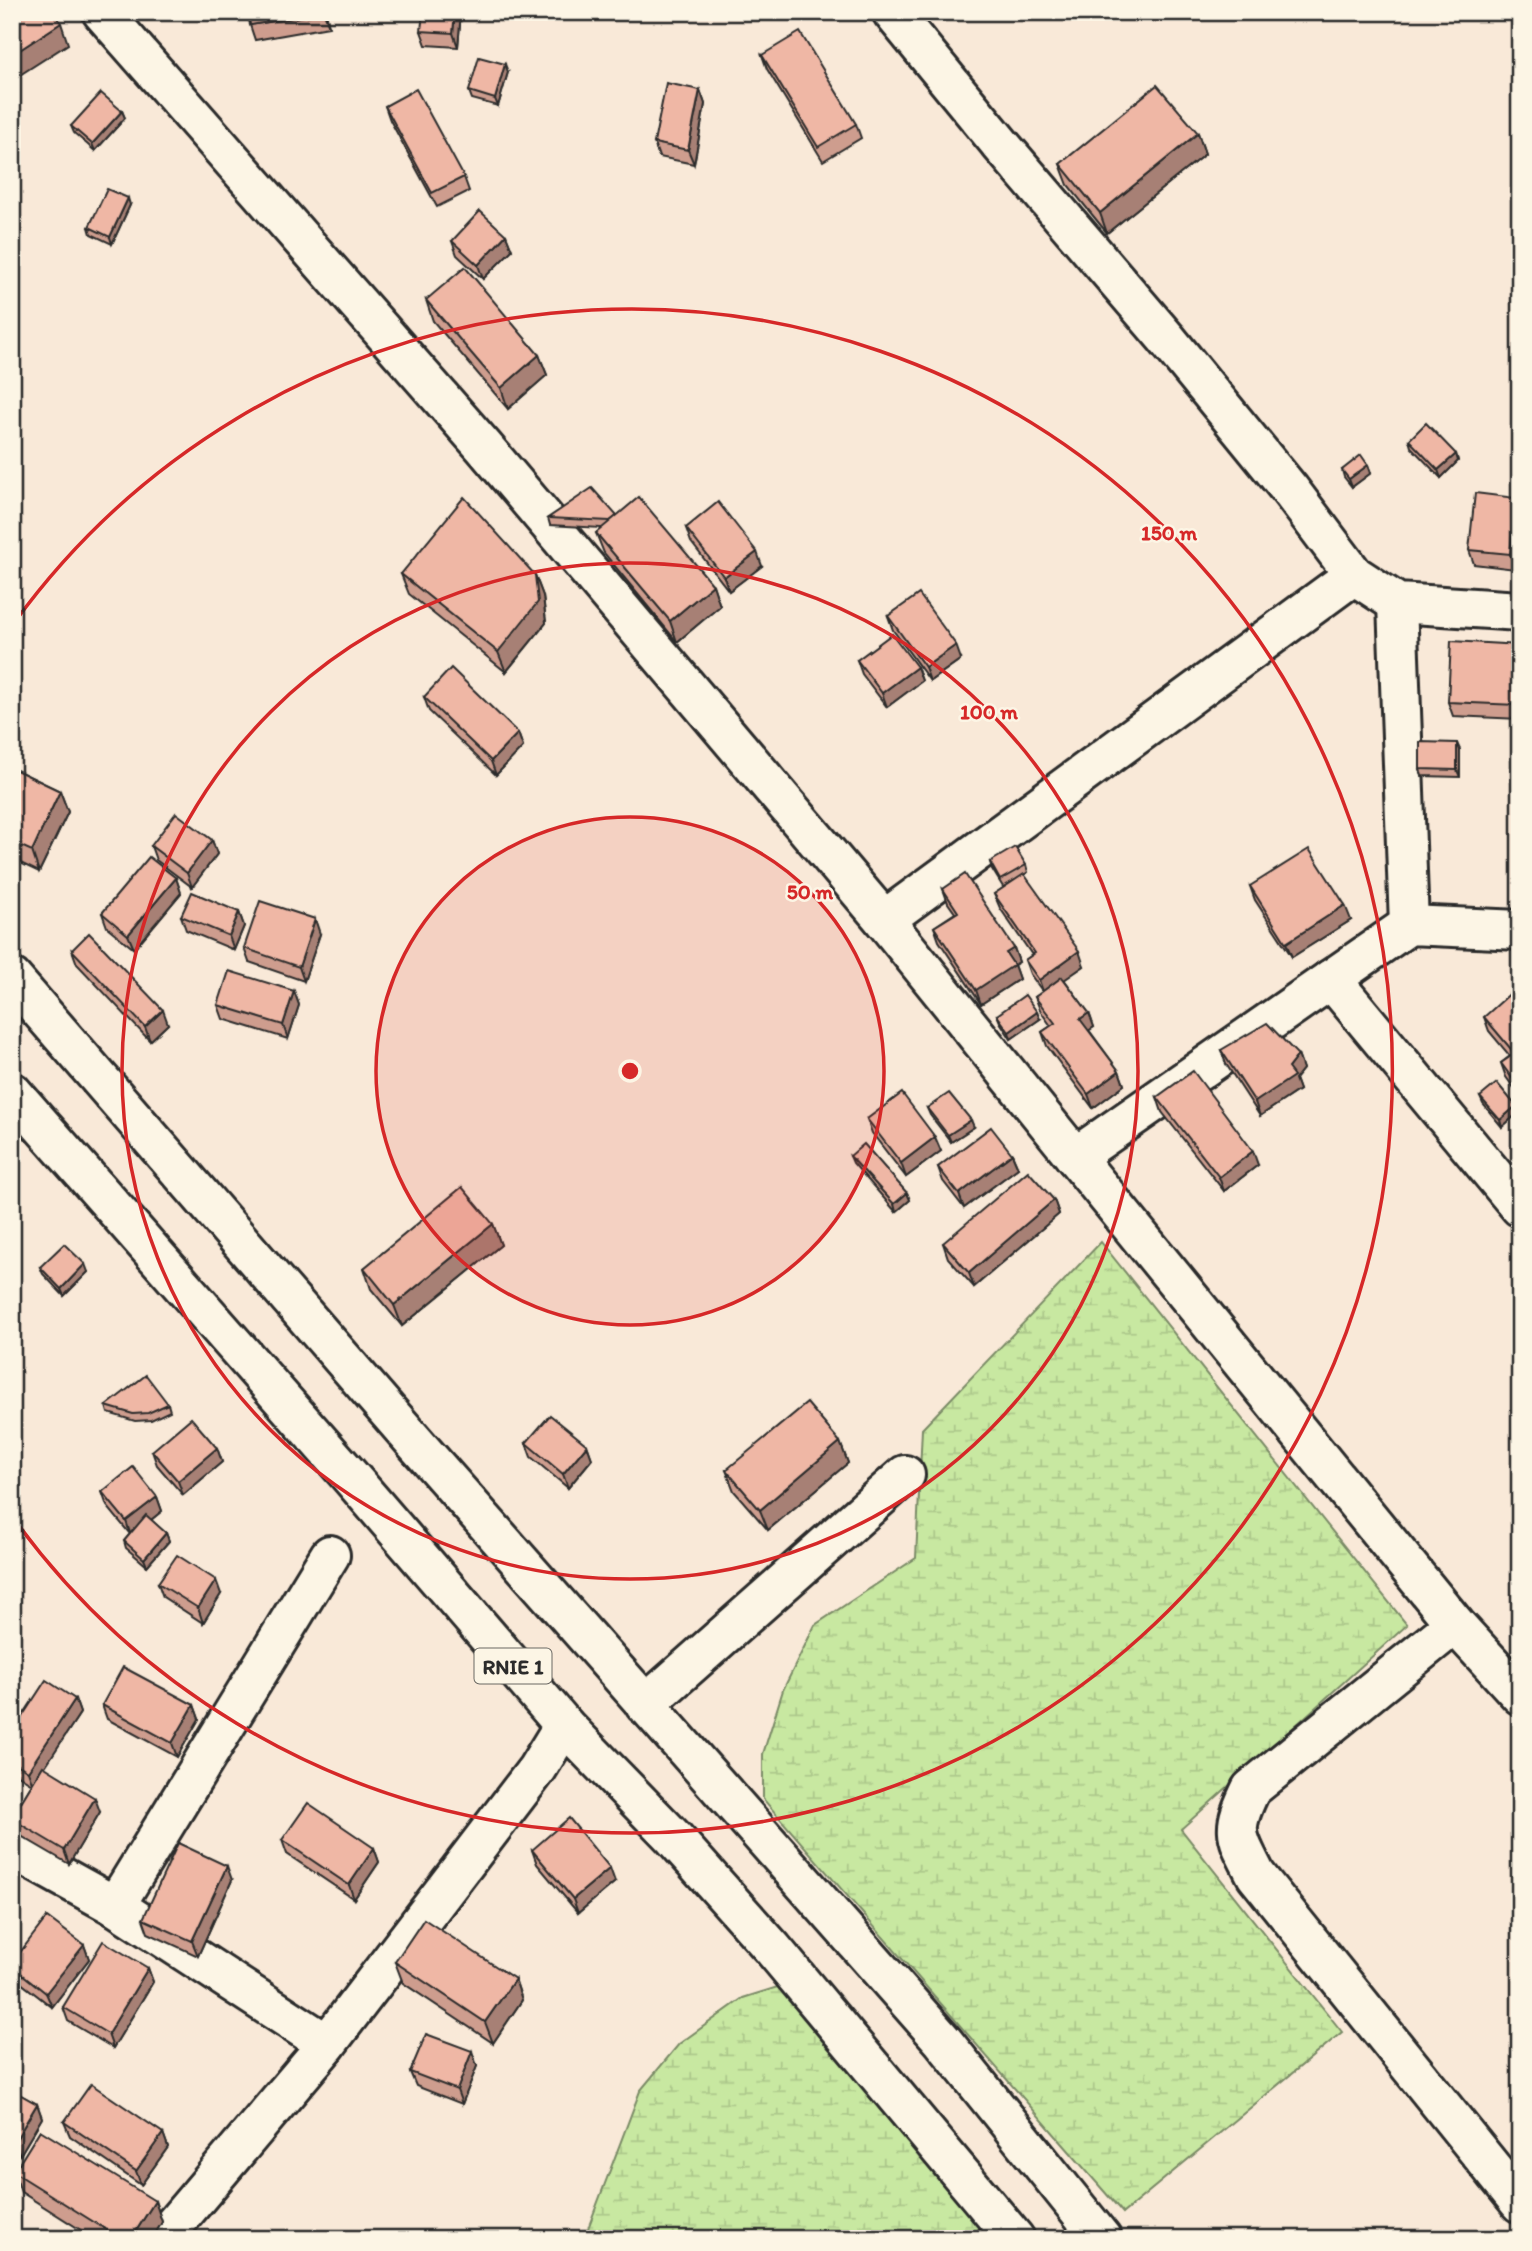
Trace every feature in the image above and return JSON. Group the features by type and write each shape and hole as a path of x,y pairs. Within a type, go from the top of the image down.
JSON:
{"main road":[{"path":"102,12 484,447 884,919 1455,1624 1520,1695"},
{"path":"892,12 1001,145 1166,338 1290,490 1354,575 1397,603 1520,611"},
{"path":"884,919 1354,575"},
{"path":"1397,603 1409,925"},
{"path":"1075,1157 1409,925 1520,930"},
{"path":"12,978 645,1704 943,2041 1102,2239"},
{"path":"1331,979 1520,1208"},
{"name":"RNIE 1","path":"12,1092 564,1725 674,1838 773,1949 1015,2239"},
{"path":"645,1704 905,1475"},
{"path":"115,1906 330,1555"},
{"path":"1455,1624 1251,1789 1239,1812 1237,1836 1256,1875 1520,2203"},
{"path":"162,2239 327,2044 537,1769 564,1725"},
{"path":"12,1849 115,1906 327,2044"}],"green space":[{"path":"1101,1242 1407,1625 1181,1829 1342,2032 1123,2213 763,1799 763,1754 783,1690 815,1625 916,1558 922,1429"},
{"path":"803,1979 1035,2239 584,2239 640,2091 679,2044 743,1998"}],"building":[{"path":"12,12 54,12 61,23 12,55"},
{"path":"248,12 324,12 324,13 250,25"},
{"path":"423,12 455,12 453,33 421,31"},
{"path":"800,32 856,124 818,147 762,55"},
{"path":"479,57 505,64 495,99 469,91"},
{"path":"666,83 700,90 688,150 654,143"},
{"path":"1157,85 1198,133 1100,213 1060,164"},
{"path":"416,89 464,177 432,193 385,106"},
{"path":"101,93 122,111 92,144 71,126"},
{"path":"107,189 128,198 110,237 89,227"},
{"path":"480,211 506,235 478,265 452,241"},
{"path":"465,267 539,355 501,388 426,300"},
{"path":"1426,423 1456,454 1438,470 1409,440"},
{"path":"1361,455 1368,465 1349,479 1342,470"},
{"path":"592,488 617,516 610,521 548,518"},
{"path":"1475,493 1516,498 1510,554 1469,550"},
{"path":"464,497 535,575 538,602 498,652 401,574"},
{"path":"639,497 713,585 670,621 596,533"},
{"path":"718,502 757,552 724,577 686,528"},
{"path":"919,594 956,645 925,667 888,616"},
{"path":"892,634 917,667 882,693 857,660"},
{"path":"1451,641 1520,645 1517,705 1448,702"},
{"path":"451,668 518,733 491,761 424,697"},
{"path":"1420,742 1457,743 1457,770 1420,769"},
{"path":"12,768 60,791 32,851 12,842"},
{"path":"176,813 212,840 187,873 151,846"},
{"path":"1015,847 1026,865 1000,880 990,862"},
{"path":"1309,849 1345,905 1286,943 1250,886"},
{"path":"149,857 176,878 128,935 102,913"},
{"path":"965,874 1014,948 1006,953 1014,965 976,990 934,927 958,912 943,889"},
{"path":"1024,874 1079,951 1039,980 1025,960 1035,953 994,894"},
{"path":"192,892 239,912 229,936 181,916"},
{"path":"260,901 315,919 299,967 244,948"},
{"path":"89,933 163,1010 145,1027 72,950"},
{"path":"229,971 294,991 283,1025 218,1005"},
{"path":"1062,977 1089,1013 1080,1019 1119,1071 1088,1094 1042,1032 1055,1023 1035,997"},
{"path":"1514,990 1520,996 1520,1042 1511,1049 1484,1017"},
{"path":"1025,995 1037,1012 1009,1032 997,1015"},
{"path":"1267,1023 1298,1055 1288,1068 1294,1076 1255,1102 1221,1050"},
{"path":"1520,1050 1520,1089 1501,1063"},
{"path":"1193,1071 1253,1151 1219,1177 1157,1097"},
{"path":"1497,1083 1516,1106 1500,1120 1480,1097"},
{"path":"902,1093 935,1137 901,1163 867,1119"},
{"path":"949,1093 971,1120 948,1135 927,1108"},
{"path":"991,1127 1012,1154 959,1194 938,1167"},
{"path":"864,1144 907,1193 894,1204 850,1156"},
{"path":"1028,1171 1054,1200 969,1273 943,1243"},
{"path":"462,1187 493,1224 394,1305 364,1268"},
{"path":"64,1244 85,1264 61,1289 40,1267"},
{"path":"146,1375 168,1404 148,1413 133,1414 106,1406"},
{"path":"807,1403 840,1442 760,1510 726,1470"},
{"path":"550,1415 587,1445 563,1474 526,1443"},
{"path":"191,1418 217,1448 178,1481 152,1451"},
{"path":"133,1467 157,1497 126,1521 102,1492"},
{"path":"146,1515 166,1533 144,1559 124,1541"},
{"path":"177,1555 216,1580 198,1608 158,1583"},
{"path":"123,1667 194,1705 172,1743 102,1705"},
{"path":"46,1680 75,1699 28,1771 12,1761 12,1732"},
{"path":"43,1766 95,1798 64,1850 12,1819"},
{"path":"308,1803 374,1848 349,1885 282,1840"},
{"path":"569,1818 610,1868 573,1899 532,1850"},
{"path":"178,1843 227,1866 192,1941 143,1919"},
{"path":"47,1917 84,1945 46,1993 12,1966 12,1963"},
{"path":"424,1919 515,1979 485,2022 395,1962"},
{"path":"103,1941 148,1968 108,2034 63,2007"},
{"path":"426,2034 472,2051 457,2090 410,2072"},
{"path":"91,2084 163,2133 136,2171 64,2122"},
{"path":"12,2090 37,2104 15,2141 12,2140"},
{"path":"40,2130 155,2201 131,2239 121,2239 14,2172"},
{"path":"251,2232 260,2239 245,2239"}]}
